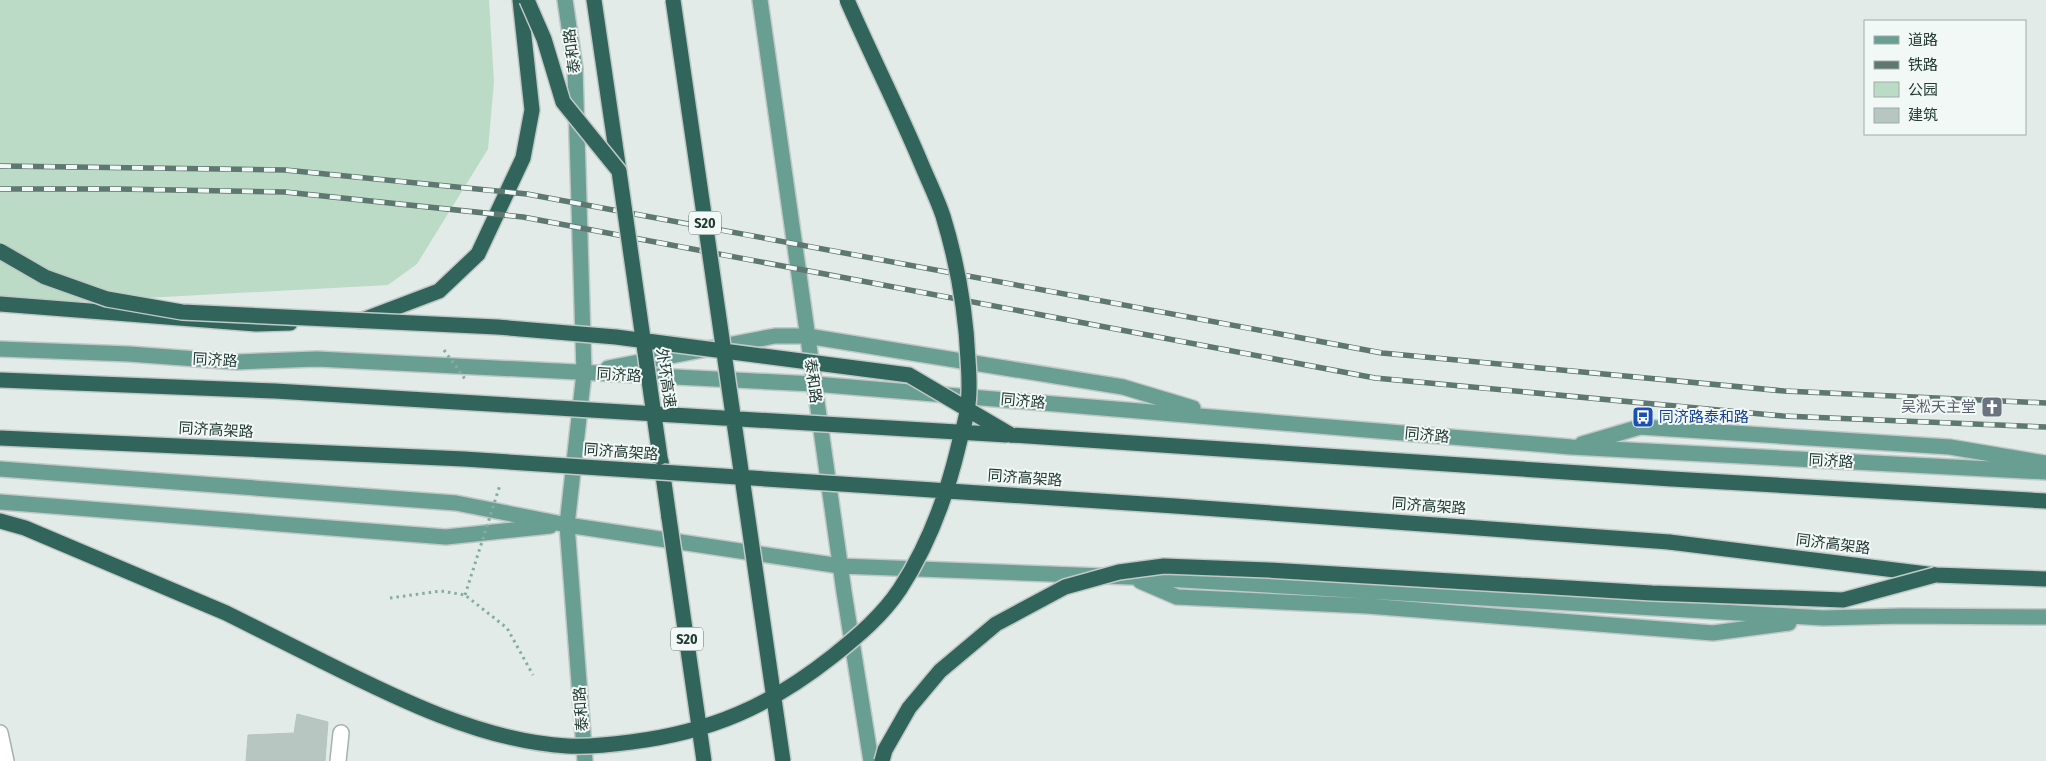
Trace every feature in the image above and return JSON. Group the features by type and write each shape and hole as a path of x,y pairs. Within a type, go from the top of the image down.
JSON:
{"highway":[{"path":"0,304 256,324 362,321 438,291 478,254 524,158 532,110 520,0"},
{"path":"527,0 544,39 563,102 619,171"},
{"name":"外环高速","path":"594,0 704,761"},
{"name":"S20","path":"673,0 783,761"},
{"path":"0,521 25,528 226,613 378,689 430,711 464,724 532,741 564,746 595,746 675,735 716,724 782,692 813,672 866,630 899,590 929,537 938,514 952,474 968,404 968,358 962,292 942,214 914,146 847,0"},
{"path":"0,251 45,277 107,299 182,312 497,327 606,336 909,375 1010,435"},
{"path":"0,380 285,392 1010,435 1642,477 2046,501"},
{"name":"同济高架路","path":"0,438 464,459 1583,535 1669,542 1935,575 2046,579"},
{"path":"882,761 885,750 909,708 940,671 996,624 1065,587 1119,572 1164,566 1268,570 1652,593 1843,600 1935,575"}],"main road":[{"name":"泰和路","path":"565,0 575,68 584,373 567,524 585,761"},
{"name":"泰和路","path":"760,0 840,566 871,761"},
{"path":"584,373 775,336 807,336 1123,387 1220,417"},
{"name":"同济路","path":"0,349 129,354 237,362 317,360 814,384 1571,447 2046,472"},
{"path":"1571,447 1640,427 1950,447 2046,464"},
{"path":"0,469 456,503 567,524 840,566 1130,577 1822,618 1902,616 2046,617"},
{"path":"0,502 446,537 567,524"},
{"path":"1130,577 1177,597 1367,606 1713,633 1822,618"}],"street":[{"path":"0,733 6,761"},
{"path":"338,761 342,733"}],"path":[{"path":"390,598 441,591 465,595 507,628 533,675"}],"green space":[{"path":"0,0 489,0 494,82 488,149 417,264 388,285 14,305 0,296"}],"building":[{"path":"297,714 328,722 325,761 246,761 248,735 294,733"}],"railway":[{"path":"0,166 285,170 527,194 1382,353 1784,391 2046,403"},
{"path":"0,189 285,192 523,217 1375,378 1783,416 2046,427"}],"place":[{"name":"吴淞天主堂","path":"1992,407"},
{"name":"同济路泰和路","path":"1643,417"}]}
